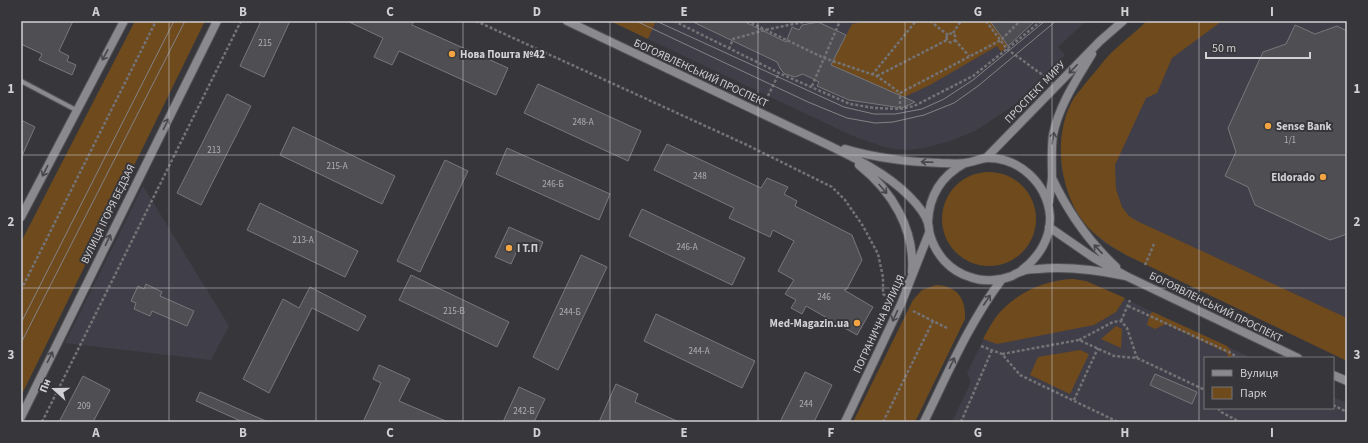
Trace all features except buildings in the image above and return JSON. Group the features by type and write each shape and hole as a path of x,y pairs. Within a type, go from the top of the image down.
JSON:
{"main road":[{"path":"21,217 124,21"},
{"name":"ВУЛИЦЯ ІГОРЯ БЕДЗАЯ","path":"21,417 217,21"},
{"name":"БОГОЯВЛЕНСЬКИЙ ПРОСПЕКТ","path":"566,21 863,162 897,185 909,196 920,208 928,222 929,233 938,252 952,268 970,278 981,280 1002,279 1022,271 1074,268 1126,276"},
{"name":"ПРОСПЕКТ МИРУ","path":"986,158 1100,41 1123,21"},
{"name":"ПРОСПЕКТ МИРУ","path":"1048,206 1052,177 1051,155 1054,134 1060,113 1069,94 1100,41"},
{"name":"БОГОЯВЛЕНСЬКИЙ ПРОСПЕКТ","path":"826,144 872,156 895,160 966,163 986,158 1007,161 1026,171 1040,186 1048,206 1049,227 1094,258 1126,276 1296,357"},
{"path":"845,153 862,166 877,182 891,198 903,217 910,237 913,259 911,281"},
{"path":"928,222 931,201 938,187 948,174 966,163"},
{"path":"1052,177 1062,200 1079,226 1094,245 1126,276"},
{"path":"1022,271 1037,256 1047,238 1049,227"},
{"name":"ПОГРАНИЧНА ВУЛИЦЯ","path":"845,422 911,281 929,233"},
{"path":"924,422 964,337 982,307 1002,279"},
{"path":"1334,375 1347,381"}],"street":[{"path":"21,81 76,110"}],"path":[{"path":"21,290 156,21"},
{"path":"42,422 241,21"},
{"path":"476,21 747,145 832,187 845,200 863,226 878,254 883,277 883,294 893,300"},
{"path":"674,21 729,49 850,104 875,108 900,109 914,106 973,76 1041,21"},
{"path":"747,21 824,58 877,76 900,93"},
{"path":"729,49 733,39 765,30 808,21"},
{"path":"812,86 840,21"},
{"path":"872,75 916,21"},
{"path":"930,21 948,34 953,34"},
{"path":"953,34 961,21"},
{"path":"986,21 1007,49 1044,76"},
{"path":"900,93 1001,40 1020,21"},
{"path":"947,40 948,34"},
{"path":"953,34 956,36 955,40 969,56"},
{"path":"877,76 947,40 951,42 955,40"},
{"path":"768,96 779,72"},
{"path":"900,93 900,109"},
{"path":"1145,265 1154,244"},
{"path":"1121,321 1130,300"},
{"path":"1128,306 1231,353 1237,357"},
{"path":"913,311 947,328"},
{"path":"883,422 932,321"},
{"path":"1002,354 1079,340 1113,322 1121,321"},
{"path":"1121,321 1127,328 1137,358"},
{"path":"1079,340 1114,356 1137,358 1204,390"},
{"path":"980,346 1002,354 1020,375 1118,422"},
{"path":"1074,400 1098,348"},
{"path":"960,422 992,350"},
{"path":"1334,406 1347,412"},
{"path":"1219,409 1221,412 1240,422"}],"shaded area":[{"path":"656,21 1086,21 1058,47 1065,55 1013,106 975,131 950,141 924,148 908,150 881,146 853,136 648,39"},
{"path":"1147,21 1347,21 1347,361 1104,243 1078,214 1061,167 1061,137 1067,113 1074,98 1112,53"},
{"path":"143,186 229,326 211,360 65,343"},
{"path":"1073,279 1086,281 1250,357 1204,357 1204,409 1334,409 1334,397 1347,403 1347,422 952,422 971,382 967,373 989,328 999,313 1011,302 1038,287 1058,280"}],"green space":[{"path":"135,21 205,21 21,396 21,242"},
{"path":"610,21 656,21 648,39"},
{"path":"868,21 990,21 1000,35 1013,42 1001,52 997,46 930,85 904,97 907,106 894,107 894,93 827,63 835,57 852,24"},
{"path":"1147,21 1222,21 1172,58 1157,93 1146,98 1115,165 1116,189 1122,207 1129,216 1139,222 1347,318 1347,361 1126,255 1099,238 1078,214 1066,187 1061,156 1063,125 1068,111 1074,98 1105,59"},
{"path":"989,172 1007,175 1022,186 1033,201 1036,219 1033,237 1022,252 1007,263 989,266 971,263 956,252 945,237 942,219 945,201 956,186 971,175"},
{"path":"1073,279 1086,281 1125,298 1116,312 1094,325 997,344 983,339 997,315 1007,305 1024,293 1033,288 1053,282"},
{"path":"936,285 950,288 959,294 964,305 965,319 915,422 853,422 913,300 922,290"},
{"path":"1153,312 1227,346 1231,351 1232,357 1228,357 1227,353 1166,324 1155,329 1147,325 1150,314"},
{"path":"1116,326 1122,329 1121,348 1101,339"},
{"path":"1080,350 1089,354 1070,394 1030,375 1038,357"}],"tram line":[{"path":"21,323 174,21"},
{"path":"21,343 185,21"},
{"path":"636,21 808,102 847,118 875,123 893,122 924,115 954,103 978,86 1056,21"},
{"path":"656,21 844,107 874,114 895,114 922,109 944,99 973,80 1045,21"}],"place":[{"name":"Нова Пошта №42","path":"452,54"},
{"name":"Sense Bank","path":"1268,126"},
{"name":"Eldorado","path":"1323,177"},
{"name":"І Т.П","path":"509,248"},
{"name":"Med-Magazin.ua","path":"857,323"}]}
